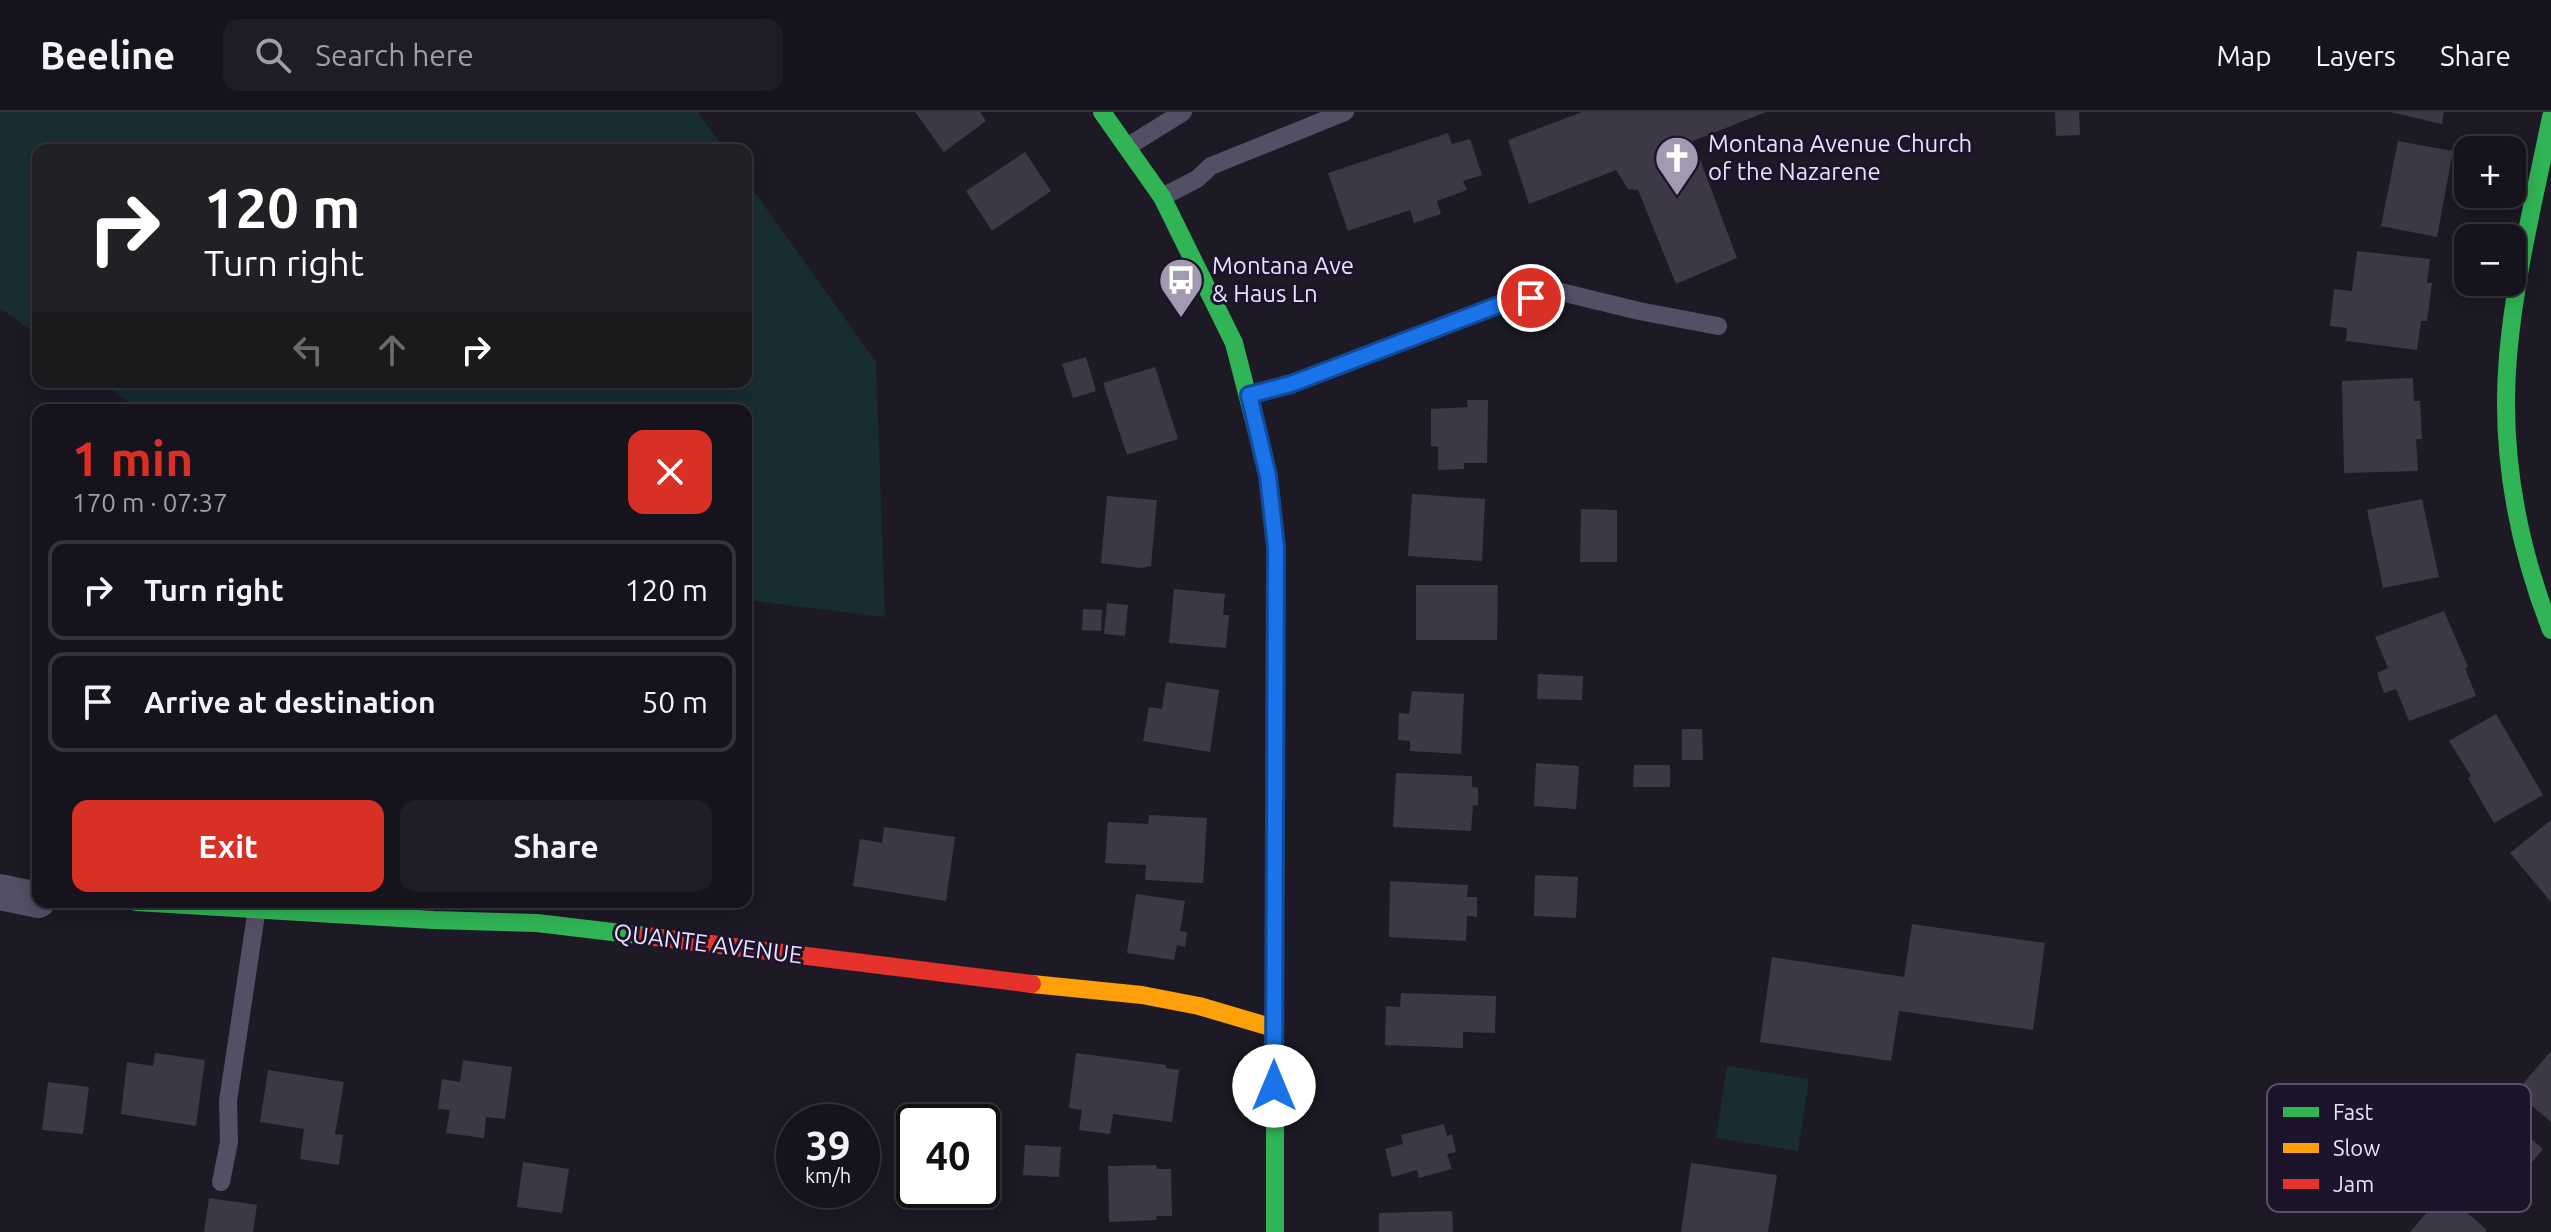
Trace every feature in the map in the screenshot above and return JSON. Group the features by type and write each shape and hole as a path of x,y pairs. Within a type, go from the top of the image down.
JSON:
{"street":[{"path":"1102,112 1162,197 1234,343 1268,476 1276,547 1275,1232"},
{"path":"2551,117 2512,320 2506,394 2510,468 2522,541 2551,630"},
{"path":"0,892 32,899"},
{"name":"QUANTE AVENUE","path":"257,908 553,925 1142,995 1199,1006 1274,1028"}],"lane":[{"path":"1127,147 1183,112"},
{"path":"1162,197 1197,179 1211,166 1345,112"},
{"path":"1249,395 1291,384 1501,304 1561,292 1718,326"},
{"path":"221,1182 229,1142 228,1101 257,908"}],"green space":[{"path":"0,112 698,112 721,144 32,144 32,332 0,308"},
{"path":"752,188 876,362 885,617 752,601 752,404 131,404 109,388 752,388"},
{"path":"1727,1066 1809,1079 1798,1151 1716,1138"}],"building":[{"path":"915,112 980,112 986,121 944,152"},
{"name":"Montana Avenue Church of the Nazarene","path":"1582,112 1766,112 1693,141 1737,258 1676,284 1638,190 1628,189 1616,170 1529,204 1508,140"},
{"path":"2055,112 2079,112 2080,135 2056,136"},
{"path":"2390,112 2444,112 2442,124"},
{"path":"1448,133 1452,144 1470,139 1482,175 1463,181 1467,190 1437,201 1441,214 1414,223 1410,210 1348,231 1328,173"},
{"path":"2398,141 2453,151 2437,237 2381,226"},
{"path":"1025,152 1051,191 992,231 966,191"},
{"path":"2357,251 2430,259 2427,283 2432,283 2427,321 2421,321 2417,350 2346,341 2347,328 2330,326 2334,289 2352,291"},
{"path":"1086,357 1096,391 1073,398 1062,364"},
{"path":"1155,367 1178,439 1127,455 1103,383"},
{"path":"2413,378 2414,401 2420,401 2422,439 2416,439 2418,471 2344,473 2342,381"},
{"path":"1467,400 1488,400 1487,463 1464,463 1464,469 1438,470 1438,447 1431,446 1431,409 1468,407"},
{"path":"1412,494 1485,499 1482,561 1408,556"},
{"path":"1107,496 1157,500 1151,566 1141,568 1101,563"},
{"path":"2422,499 2439,577 2383,588 2367,510"},
{"path":"1581,509 1617,510 1617,562 1580,562"},
{"path":"1416,585 1498,585 1497,640 1416,640"},
{"path":"1174,589 1225,594 1223,615 1229,615 1226,648 1169,643"},
{"path":"1107,603 1128,605 1125,636 1104,634"},
{"path":"1083,609 1102,610 1101,631 1082,630"},
{"path":"2444,611 2468,667 2465,668 2476,696 2409,721 2396,689 2384,693 2377,673 2388,668 2375,637"},
{"path":"1538,674 1583,676 1582,700 1537,699"},
{"path":"1166,682 1219,690 1210,752 1143,741 1149,707 1162,709"},
{"path":"1412,691 1464,694 1461,754 1410,751 1410,741 1398,740 1399,713 1409,714"},
{"path":"2496,714 2543,795 2494,823 2468,778 2471,776 2449,741"},
{"path":"1682,729 1702,729 1703,760 1682,760"},
{"path":"1536,763 1579,766 1576,809 1534,806"},
{"path":"1634,765 1670,765 1670,787 1633,787"},
{"path":"1396,773 1472,776 1472,787 1478,788 1478,806 1473,805 1471,831 1393,827"},
{"path":"1149,815 1207,818 1203,883 1145,880 1146,865 1105,863 1108,822 1148,824"},
{"path":"2551,820 2551,902 2510,853"},
{"path":"884,827 955,837 946,901 853,886 860,839 882,843"},
{"path":"1535,875 1578,877 1576,918 1534,916"},
{"path":"1390,881 1468,885 1467,897 1477,897 1477,917 1467,916 1466,941 1389,937"},
{"path":"1136,894 1185,901 1180,931 1187,932 1185,947 1177,945 1174,960 1127,953"},
{"path":"1912,924 2045,943 2033,1030 1899,1011 1891,1061 1760,1042 1772,957 1904,977"},
{"path":"1401,993 1496,996 1495,1033 1463,1032 1463,1048 1385,1045 1386,1006 1400,1007"},
{"path":"2551,1051 2551,1122 2531,1105 2531,1084 2523,1084"},
{"path":"155,1053 205,1060 196,1126 121,1114 127,1062 153,1066"},
{"path":"1076,1053 1166,1065 1166,1068 1179,1070 1172,1122 1113,1114 1110,1134 1079,1130 1082,1110 1069,1108"},
{"path":"463,1060 512,1067 505,1119 486,1117 484,1138 446,1133 450,1110 438,1109 442,1079 460,1082"},
{"path":"268,1070 344,1082 335,1134 343,1135 339,1165 300,1159 304,1129 260,1122"},
{"path":"48,1082 89,1087 83,1134 42,1130"},
{"path":"1444,1124 1447,1136 1452,1134 1456,1152 1447,1154 1452,1169 1419,1178 1417,1170 1392,1177 1385,1149 1403,1144 1401,1135"},
{"path":"2531,1139 2543,1149 2531,1163"},
{"path":"1025,1145 1061,1147 1059,1177 1023,1175"},
{"path":"523,1162 569,1169 562,1213 517,1207"},
{"path":"1691,1163 1777,1175 1768,1232 1681,1232"},
{"path":"1156,1165 1157,1169 1171,1169 1172,1216 1157,1216 1156,1220 1109,1222 1108,1166"},
{"path":"209,1198 257,1205 253,1232 204,1232"},
{"path":"1452,1211 1453,1232 1379,1232 1379,1213"},
{"path":"2427,1212 2466,1212 2487,1230 2485,1232 2410,1232"}],"traffic: fast":[{"path":"1102,112 1162,197 1234,343 1260,444"},
{"path":"2551,117 2515,296 2506,391 2509,461 2520,530 2551,630"},
{"path":"235,908 537,923 646,936"},
{"path":"1275,910 1275,1232"}],"traffic: slow":[{"path":"1260,444 1268,476 1276,547 1275,910"},
{"path":"1032,984 1142,995 1199,1006 1274,1028"}],"traffic: jam":[{"path":"646,936 1032,984"}],"place":[{"name":"Montana Avenue Church of the Nazarene","path":"1677,197"},
{"name":"Montana Ave & Haus Ln","path":"1181,319"}],"route":[{"path":"1274,1086 1276,547 1268,476 1249,395 1291,384 1501,304 1531,298"}]}
